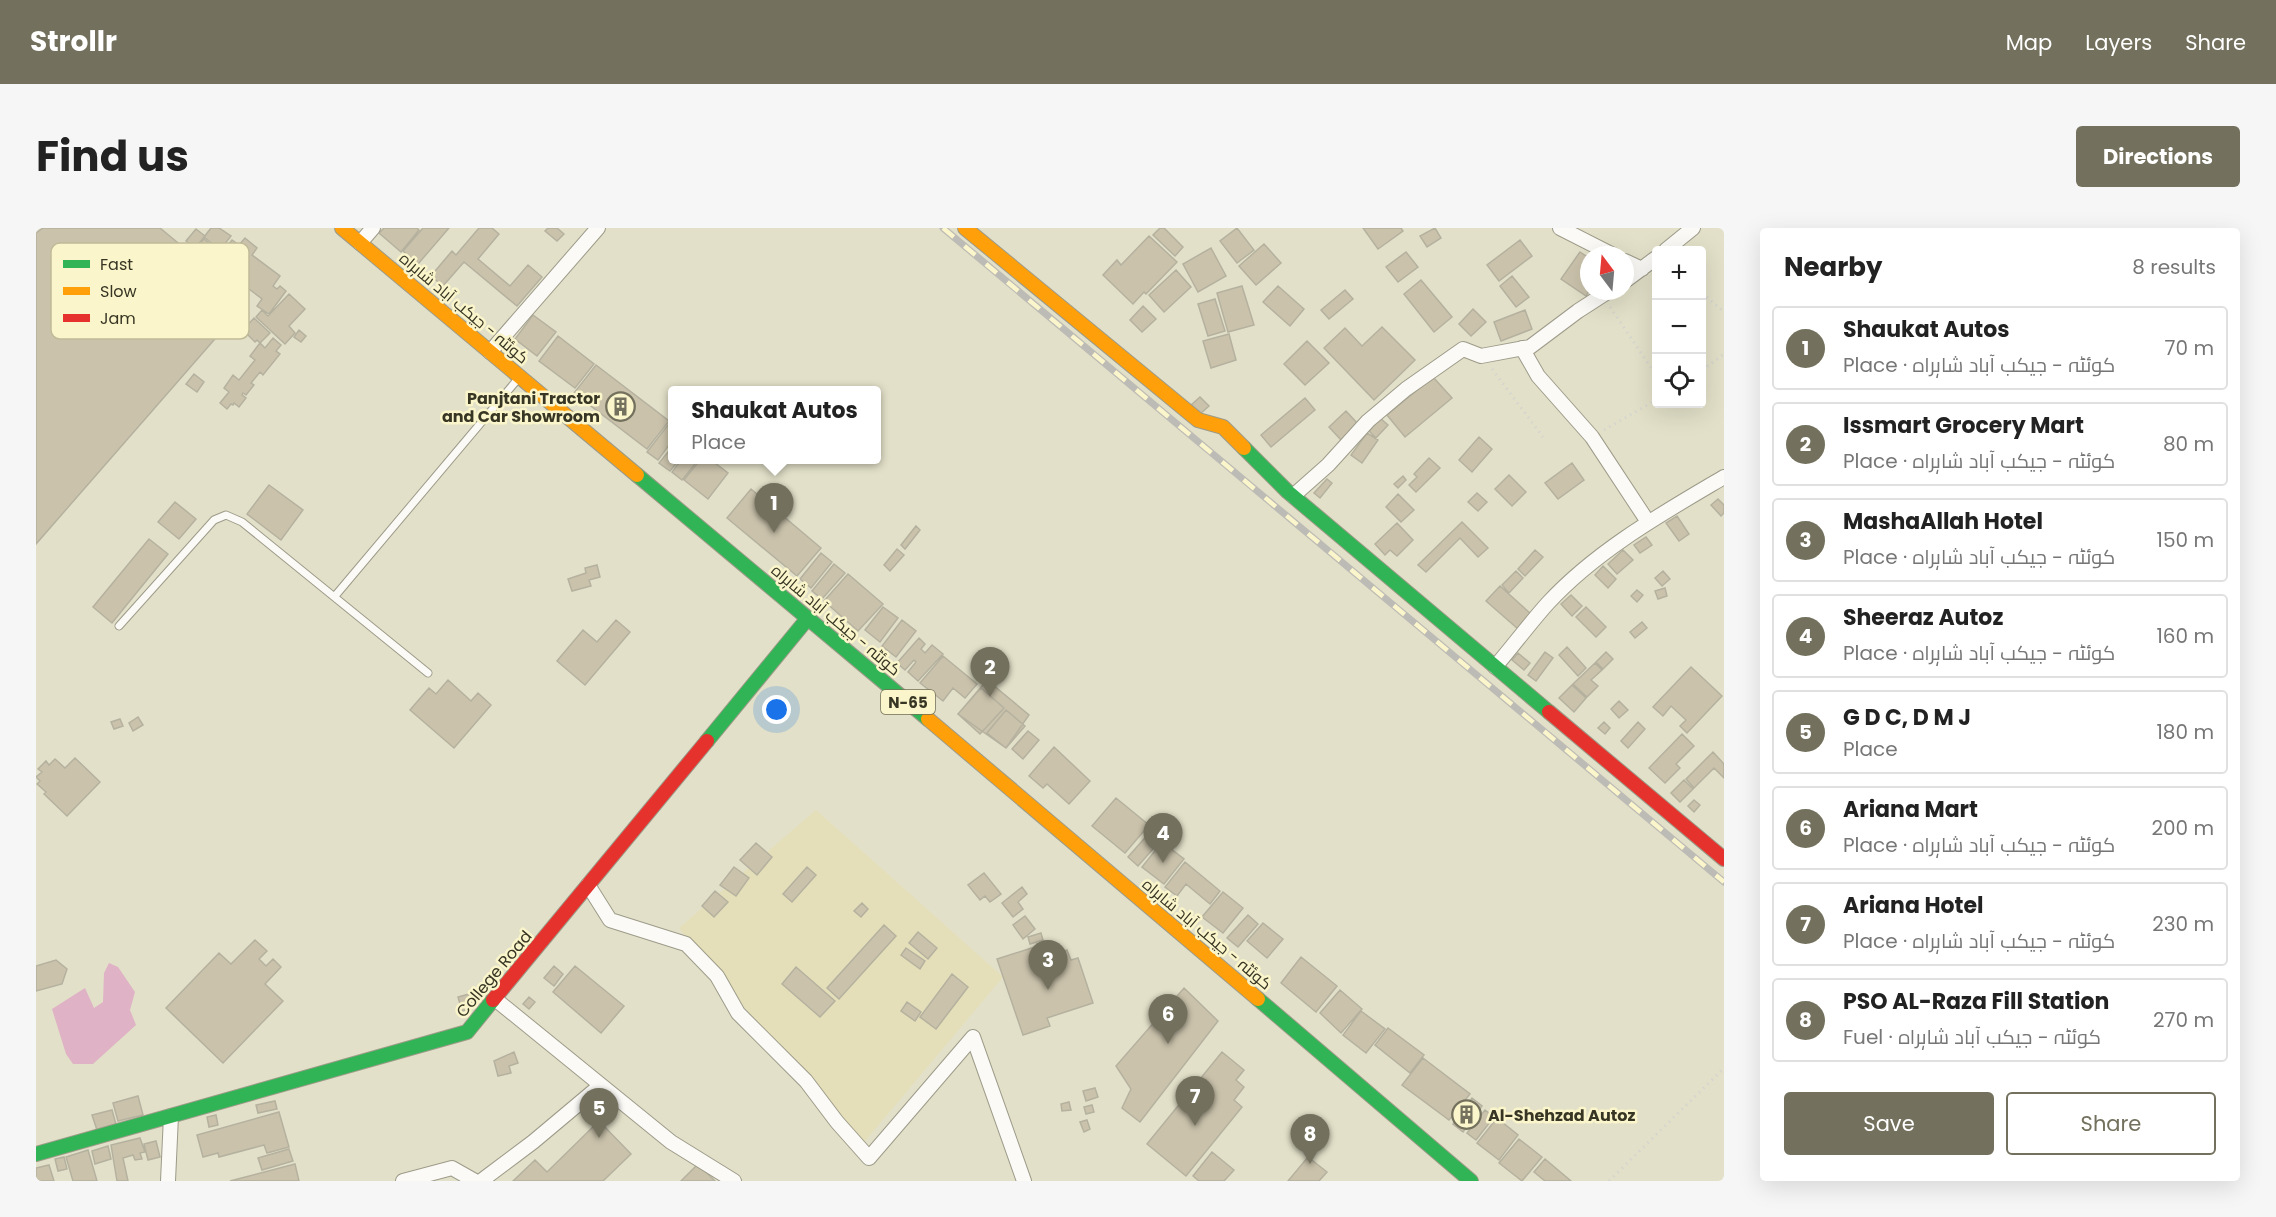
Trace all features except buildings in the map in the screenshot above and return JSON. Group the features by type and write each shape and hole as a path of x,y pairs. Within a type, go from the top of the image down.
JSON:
{"main road":[{"name":"کوئٹہ - جیکب آباد شاہراہ","path":"342,228 808,618 1471,1181"},
{"path":"964,228 1198,420 1223,427 1293,496 1724,859"},
{"name":"College Road","path":"36,1154 467,1032 808,618"}],"street":[{"path":"360,243 373,228"},
{"path":"490,352 598,228"},
{"path":"1560,228 1595,246"},
{"path":"1671,246 1693,228"},
{"path":"1634,275 1652,261"},
{"path":"1634,265 1642,269"},
{"path":"1293,496 1328,465 1368,422 1406,389 1463,350 1482,356 1530,347 1595,300"},
{"path":"1522,348 1538,376 1592,437 1648,522"},
{"path":"1495,667 1549,602 1590,565 1648,522 1724,477"},
{"path":"588,885 610,920 686,944 717,976 738,1012 806,1081 837,1122 869,1158 973,1037 1024,1181"},
{"path":"495,999 672,1142 734,1181"},
{"path":"481,1181 533,1142 601,1085"},
{"path":"168,1181 171,1116"},
{"path":"403,1181 452,1168 475,1181"}],"lane":[{"path":"335,596 520,376"},
{"path":"119,626 214,520 226,515 242,522 428,673"}],"path":[{"path":"1706,297 1724,312"},
{"path":"1610,300 1652,368"},
{"path":"1706,366 1724,354"},
{"path":"1482,356 1543,437"},
{"path":"1592,437 1652,402"},
{"path":"1609,1181 1724,1068"}],"shaded area":[{"path":"816,810 1003,977 860,1147 679,928"},
{"path":"109,963 118,967 135,992 130,1010 136,1025 93,1064 73,1064 66,1054 52,1009 85,988 94,1008 103,1002 104,973"}],"railway":[{"path":"943,228 1724,882"}],"traffic: fast":[{"path":"1244,448 1288,492 1549,712"},
{"path":"637,475 928,719"},
{"path":"707,741 808,618"},
{"path":"1258,999 1471,1181"},
{"path":"36,1154 467,1032 493,1000"}],"traffic: slow":[{"path":"342,228 637,475"},
{"path":"965,228 1198,420 1223,427 1244,448"},
{"path":"928,719 1258,999"}],"traffic: jam":[{"path":"1549,712 1724,859"},
{"path":"493,1000 707,741"}],"place":[{"name":"Panjtani Tractor and Car Showroom","path":"621,407"},
{"name":"Shaukat Autos","path":"774,533"},
{"name":"Issmart Grocery Mart","path":"990,697"},
{"name":"Sheeraz Autoz","path":"1163,863"},
{"name":"MashaAllah Hotel","path":"1048,990"},
{"name":"Ariana Mart","path":"1168,1044"},
{"name":"Al-Shehzad Autoz","path":"1467,1115"},
{"name":"Ariana Hotel","path":"1195,1126"},
{"name":"G D C, D M J","path":"599,1138"},
{"name":"PSO AL-Raza Fill Station","path":"1310,1164"}]}
